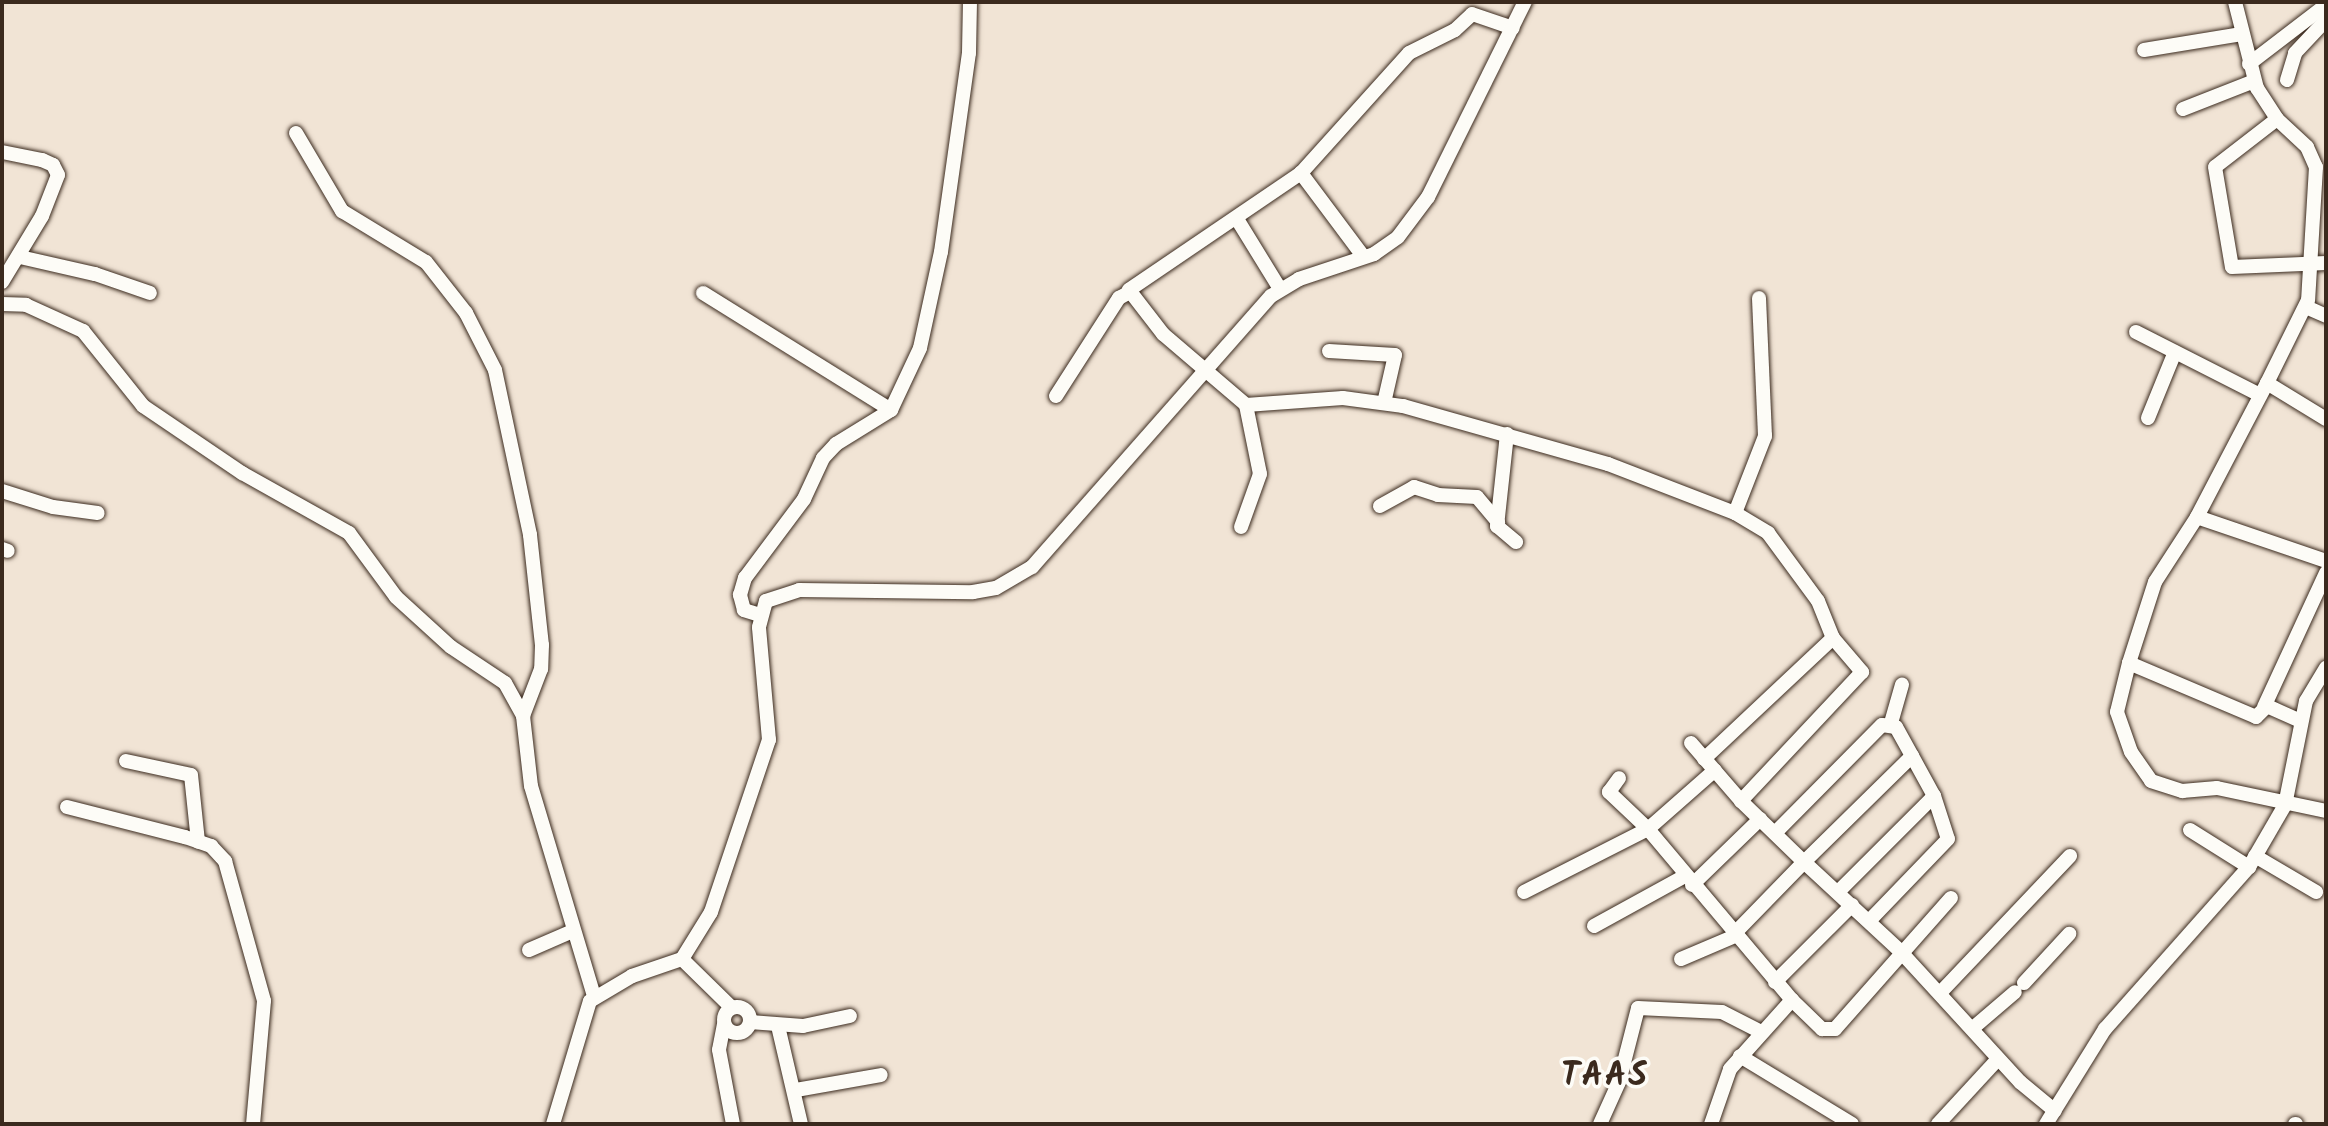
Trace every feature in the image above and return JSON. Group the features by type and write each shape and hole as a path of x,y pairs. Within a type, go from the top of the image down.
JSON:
{"street":[{"path":"760,615 744,610 740,595 757,559 804,499 836,444 891,410 920,348 934,297 969,53 970,2"},
{"path":"594,996 682,959 711,912 769,740 760,615 766,601 787,592 950,594 996,588 1013,580 1057,544 1206,368 1280,289 1391,244 1424,204 1506,25 1525,2"},
{"path":"2235,2 2254,81 2277,119 2315,159 2319,264 2306,307 2264,389 2197,517 2155,582 2117,703 2121,729 2151,781 2188,791 2217,788 2285,805 2326,811"},
{"path":"2249,64 2326,5"},
{"path":"1056,396 1119,298 1301,173 1409,53 1455,30 1470,15 1506,25"},
{"path":"2287,80 2295,53 2326,20"},
{"path":"2144,50 2242,34"},
{"path":"2183,109 2254,81"},
{"path":"2277,119 2216,163 2232,267 2319,264"},
{"path":"296,133 342,211 426,262 466,313 495,370 530,535 541,635 541,669 523,716"},
{"path":"2,152 42,160 53,165 58,175 20,257 2,282"},
{"path":"1301,173 1363,256"},
{"path":"1237,219 1280,289"},
{"path":"20,257 95,274 150,293"},
{"path":"703,293 891,410"},
{"path":"1128,293 1163,334 1246,405 1260,474 1241,527"},
{"path":"1735,513 1765,436 1759,298"},
{"path":"2,304 26,305 83,331 143,406 242,473 349,533 396,597 442,641 501,680 523,716 531,786 594,996 553,1124"},
{"path":"2306,307 2326,316"},
{"path":"2136,332 2325,418"},
{"path":"1329,351 1395,355 1384,403"},
{"path":"2148,418 2175,352"},
{"path":"1246,405 1343,398 1384,403 1507,434 1608,464 1735,513 1768,533 1818,601 1833,638 1859,667 1860,677 1741,801"},
{"path":"1507,434 1498,529 1516,542"},
{"path":"1380,506 1414,487 1438,495 1477,497 1498,522"},
{"path":"2,491 53,507 98,513"},
{"path":"2197,517 2326,561"},
{"path":"2129,663 2220,699 2256,717 2264,707 2326,573"},
{"path":"1524,892 1648,829 1833,638"},
{"path":"2046,1124 2105,1029 2252,861 2285,805 2301,721 2310,691 2326,668"},
{"path":"1869,921 1948,839 1934,796 1891,723 1902,685"},
{"path":"2264,707 2301,721"},
{"path":"1775,833 1882,725 1891,723"},
{"path":"1691,743 1741,801 1900,951 1998,1059 2055,1111"},
{"path":"1681,959 1735,935 1912,756"},
{"path":"126,761 191,775 198,842"},
{"path":"1619,778 1609,792 1648,829 1775,982 1831,1031 1859,1006 1900,951 1951,898"},
{"path":"1838,892 1934,796"},
{"path":"67,807 198,842 225,861 260,974 264,1001 253,1124"},
{"path":"1594,926 1688,880 1760,819"},
{"path":"2190,830 2316,892"},
{"path":"1940,993 2070,856"},
{"path":"1775,982 1852,905"},
{"path":"529,950 573,931"},
{"path":"1977,1033 2069,934"},
{"path":"682,959 731,1007 746,1009 750,1022"},
{"path":"1711,1124 1721,1085 1740,1056 1792,1000"},
{"path":"731,1007 719,1050 733,1124"},
{"path":"1600,1124 1619,1082 1638,1008 1722,1012 1761,1032"},
{"path":"724,1024 735,1033 750,1022 778,1026 850,1016"},
{"path":"778,1026 796,1090 801,1124"},
{"path":"1740,1056 1847,1121"},
{"path":"1938,1124 1998,1059"},
{"path":"796,1090 881,1075"}],"district":[{"name":"TAAS","path":"1605,1077"}]}
